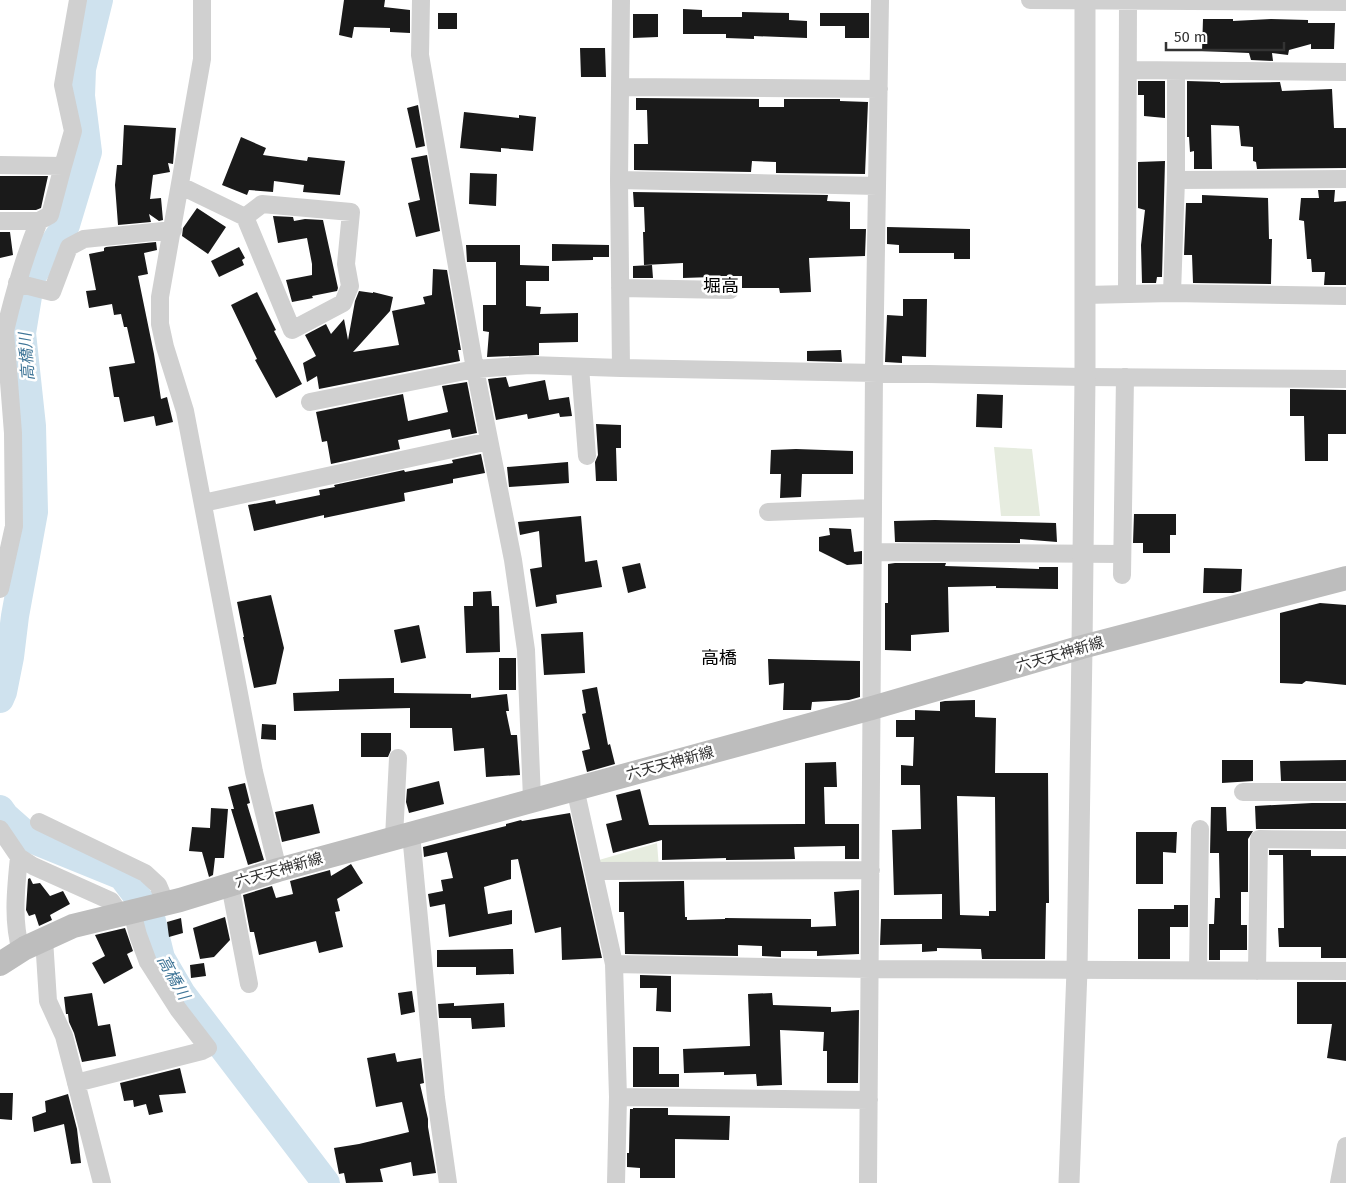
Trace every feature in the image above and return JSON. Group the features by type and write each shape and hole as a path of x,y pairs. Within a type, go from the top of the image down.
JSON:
{"main road":[{"name":"六天天神新線","path":"0,964 44,939 73,926 162,905 278,870 532,799 872,708 1082,647 1346,578"}],"street":[{"path":"0,221 39,221 50,215 73,131 63,85 78,0"},
{"path":"202,0 202,59 160,297 160,324 165,347 186,411 254,772 278,870"},
{"path":"421,0 420,55 475,369 513,560 526,650 532,799"},
{"path":"621,0 619,180 621,368"},
{"path":"868,1183 874,372 880,0"},
{"path":"1030,0 1346,2"},
{"path":"1069,1183 1077,970 1082,647 1085,377 1084,0"},
{"path":"1126,293 1128,1"},
{"path":"1129,70 1346,72"},
{"path":"1172,293 1176,180 1176,71"},
{"path":"620,87 879,89"},
{"path":"0,165 63,166"},
{"path":"619,180 877,186"},
{"path":"1176,180 1346,180"},
{"path":"181,186 245,218 292,330 343,303 350,286 346,264 351,212 262,204 245,218"},
{"path":"0,589 14,526 7,434 3,332 28,247 39,221"},
{"path":"17,283 52,292 69,247 84,239 173,230"},
{"path":"620,288 730,290"},
{"path":"1085,295 1172,293 1346,296"},
{"path":"310,402 475,369 530,365 1085,377 1346,379"},
{"path":"580,367 587,456"},
{"path":"1122,575 1125,377"},
{"path":"203,503 490,441"},
{"path":"768,512 873,508"},
{"path":"873,552 1122,554"},
{"path":"398,758 403,836 448,1183"},
{"path":"575,788 614,964 618,1097 616,1183"},
{"path":"1243,792 1346,792"},
{"path":"40,822 145,873 158,885 162,905"},
{"path":"0,829 19,857 34,866 111,900 127,914 148,962 178,1009 208,1048 76,1083"},
{"path":"1198,970 1200,829"},
{"path":"1257,971 1259,839 1346,840"},
{"path":"19,857 15,901 18,941 21,951"},
{"path":"594,871 871,870"},
{"path":"230,885 250,984"},
{"path":"44,939 48,1001 64,1036 102,1183"},
{"path":"614,964 870,969 1346,971"},
{"path":"618,1097 868,1100"},
{"path":"1339,1183 1346,1146"}],"shaded area":[{"path":"994,447 1032,449 1040,516 1001,516"},
{"path":"657,843 659,868 601,868 599,860"}],"building":[{"path":"344,0 385,0 384,7 410,10 410,33 390,32 390,28 354,27 352,38 339,35"},
{"path":"683,9 702,10 702,17 742,17 742,12 789,13 789,20 807,21 807,38 754,36 754,39 726,38 726,34 683,34"},
{"path":"438,13 457,13 457,29 438,29"},
{"path":"820,13 869,13 869,38 845,38 845,26 820,26"},
{"path":"633,14 658,14 658,37 633,38"},
{"path":"1203,19 1233,19 1233,21 1308,20 1308,23 1335,23 1334,49 1311,49 1311,44 1289,50 1288,55 1272,53 1273,61 1251,60 1249,53 1202,51"},
{"path":"580,48 605,48 606,77 581,77"},
{"path":"1138,81 1165,81 1165,118 1144,116 1144,95 1138,95"},
{"path":"1187,81 1220,83 1280,82 1282,91 1332,89 1334,128 1346,128 1346,168 1257,169 1256,162 1253,161 1253,147 1241,146 1239,126 1211,125 1212,169 1194,169 1194,151 1190,152 1189,137 1187,137"},
{"path":"636,98 759,99 759,107 784,107 784,99 840,99 840,101 868,102 865,174 776,173 776,162 752,161 751,172 634,170 634,144 648,144 647,110 636,110"},
{"path":"418,105 425,146 416,148 407,108"},
{"path":"464,112 519,118 519,115 536,117 533,151 501,148 501,152 460,148"},
{"path":"124,125 176,128 173,164 168,163 170,172 153,175 150,199 161,198 163,220 159,221 149,214 151,222 118,225 115,185 117,165 122,165"},
{"path":"241,137 266,148 263,155 307,161 308,157 345,161 340,195 303,192 304,185 274,181 273,192 249,190 247,195 222,185"},
{"path":"427,155 440,231 416,237 408,203 420,200 411,158"},
{"path":"1165,161 1162,277 1157,277 1156,283 1142,283 1141,245 1145,210 1138,208 1138,162"},
{"path":"470,173 497,174 496,206 469,204"},
{"path":"0,176 48,176 41,208 36,210 0,210"},
{"path":"1318,190 1335,190 1334,202 1346,201 1346,285 1324,285 1325,272 1312,272 1311,259 1307,259 1304,221 1299,220 1301,198 1319,198"},
{"path":"633,192 828,195 827,201 850,202 850,229 866,229 865,256 809,258 811,292 780,293 779,288 742,288 742,276 683,278 683,263 644,265 644,207 634,207"},
{"path":"1202,195 1268,198 1269,239 1272,239 1271,284 1193,283 1192,255 1184,255 1186,203 1202,203"},
{"path":"197,208 226,227 208,254 182,236 183,228"},
{"path":"273,216 293,217 294,221 305,219 323,220 338,288 337,291 292,302 286,280 312,275 307,238 278,243"},
{"path":"887,227 970,229 970,259 954,259 954,253 899,253 899,245 887,244"},
{"path":"0,232 10,232 13,255 0,258"},
{"path":"156,242 157,250 144,253 148,274 138,276 161,399 167,397 173,422 156,426 154,416 124,422 119,397 114,397 109,367 135,363 127,327 124,327 121,314 114,315 112,304 89,308 86,291 96,290 89,254 104,251 106,247"},
{"path":"552,244 609,245 609,257 593,257 593,260 552,261"},
{"path":"466,245 520,245 520,265 549,266 549,281 526,281 526,306 541,307 540,314 578,313 578,342 539,343 539,355 487,357 489,332 483,331 483,305 496,305 496,262 467,262"},
{"path":"239,247 245,258 242,260 244,265 219,277 211,261"},
{"path":"652,265 653,278 633,278 633,266"},
{"path":"433,269 447,270 461,350 458,350 460,361 319,389 317,376 307,382 303,363 316,356 305,335 326,324 331,334 344,319 348,340 355,301 359,291 373,292 393,297 390,311 353,352 399,345 392,311 425,304 423,297 432,295"},
{"path":"257,292 276,330 274,331 302,384 276,398 255,360 257,359 231,305"},
{"path":"903,299 927,299 926,357 902,356 902,363 885,362 887,315 903,316"},
{"path":"841,350 842,362 807,361 807,351"},
{"path":"506,377 509,387 545,380 549,400 569,397 572,416 560,417 559,413 528,419 527,414 496,420 488,379"},
{"path":"467,382 477,433 452,438 450,429 398,440 400,449 331,464 327,441 322,442 316,412 403,394 408,421 448,412 442,386"},
{"path":"1290,389 1346,390 1346,434 1328,434 1328,461 1305,461 1304,416 1290,416"},
{"path":"977,394 1003,395 1002,428 976,427"},
{"path":"596,424 621,425 621,448 616,448 617,481 596,481 595,462 598,455"},
{"path":"771,450 853,451 853,474 802,474 801,497 780,498 781,474 770,474"},
{"path":"481,454 485,473 453,479 453,483 404,493 405,501 324,518 324,515 254,531 248,505 275,500 276,504 320,495 319,490 335,487 334,485 404,470 405,472 453,463 452,460"},
{"path":"568,462 569,483 509,487 507,467"},
{"path":"1134,514 1176,514 1176,535 1170,535 1170,553 1143,553 1143,543 1133,543"},
{"path":"581,516 585,562 597,560 602,587 556,595 557,603 536,607 530,569 542,567 539,531 520,535 518,522"},
{"path":"935,520 1056,523 1057,542 1020,539 1020,543 895,542 894,521"},
{"path":"829,528 851,529 854,552 862,551 862,564 847,565 819,551 819,537 830,535"},
{"path":"640,563 646,588 628,593 622,567"},
{"path":"946,563 945,566 1039,569 1039,567 1058,567 1058,589 996,588 996,586 948,587 949,632 911,635 911,651 885,650 885,603 888,603 888,564"},
{"path":"1204,568 1242,569 1241,591 1233,593 1203,593"},
{"path":"491,591 492,606 499,606 500,652 466,653 464,606 473,606 473,592"},
{"path":"271,595 284,648 276,684 254,688 237,602"},
{"path":"1320,603 1346,605 1346,685 1306,681 1302,684 1280,683 1280,613"},
{"path":"419,625 426,658 401,663 394,630"},
{"path":"583,632 585,673 544,675 541,634"},
{"path":"499,658 516,658 516,690 499,690"},
{"path":"768,659 860,661 860,697 849,700 812,702 811,710 783,710 784,683 769,685"},
{"path":"394,678 394,693 471,694 471,698 507,694 509,711 506,711 511,735 517,735 520,775 486,777 484,748 454,751 452,728 410,728 410,708 294,711 293,693 339,691 339,679"},
{"path":"597,687 608,745 610,744 615,764 587,772 582,751 590,749 582,714 586,713 582,690"},
{"path":"975,700 975,717 996,718 995,773 1048,773 1049,903 1046,903 1045,959 982,959 981,949 937,948 937,951 922,952 922,944 880,945 881,919 942,919 942,894 894,895 892,830 921,829 920,785 901,785 901,765 913,766 914,737 896,737 896,720 915,720 915,710 940,711 940,702","holes":["957,796 995,797 996,911 989,911 989,916 960,915"]},
{"path":"262,724 276,725 276,740 261,739"},
{"path":"361,733 391,733 391,750 388,757 361,757"},
{"path":"1222,760 1253,760 1253,781 1222,783"},
{"path":"1346,760 1346,781 1281,781 1280,761"},
{"path":"836,762 837,787 824,787 825,824 859,824 859,859 845,859 845,846 794,847 795,859 726,860 726,858 662,860 662,840 613,853 606,824 622,820 616,795 640,789 649,825 805,824 805,763"},
{"path":"439,781 444,804 409,813 406,802 407,789"},
{"path":"245,783 250,803 247,804 264,860 248,865 231,809 234,809 228,787"},
{"path":"1346,803 1346,829 1256,829 1255,806"},
{"path":"313,804 320,833 282,842 275,812"},
{"path":"1211,807 1226,807 1227,831 1253,831 1248,839 1248,892 1241,892 1241,925 1247,925 1247,950 1220,950 1220,960 1209,960 1209,924 1214,924 1215,898 1220,898 1219,853 1210,853"},
{"path":"211,808 228,809 224,858 215,858 213,875 209,877 202,852 189,851 192,827 210,828"},
{"path":"570,813 602,958 562,960 561,927 535,933 518,859 511,860 511,879 484,887 488,914 512,910 512,924 449,937 445,904 430,907 428,894 443,891 441,880 453,878 447,852 424,857 423,847 506,826 506,824 521,820"},
{"path":"1136,832 1177,832 1176,853 1163,852 1163,884 1136,884"},
{"path":"1269,850 1311,850 1311,856 1346,856 1346,958 1321,958 1321,947 1279,947 1278,928 1284,928 1283,855 1269,855"},
{"path":"351,864 363,883 337,899 340,911 335,912 343,947 319,953 316,941 259,955 254,932 250,932 243,895 272,886 276,898 293,894 290,881 330,870 331,876"},
{"path":"30,878 33,884 40,883 50,896 63,891 70,904 50,915 52,920 39,926 35,914 29,916 26,910 28,879"},
{"path":"684,881 685,917 687,917 687,920 725,918 811,919 811,927 836,926 834,892 859,890 859,954 817,956 817,951 781,951 781,957 762,956 762,946 738,945 738,956 625,954 624,912 619,912 619,882"},
{"path":"1174,905 1188,905 1188,927 1170,927 1170,959 1138,959 1138,909 1174,909"},
{"path":"225,917 230,940 214,957 200,959 193,928"},
{"path":"181,918 183,933 169,937 167,922"},
{"path":"125,928 133,951 127,954 133,968 104,984 92,963 105,956 95,935"},
{"path":"513,949 514,974 476,975 476,967 437,967 437,950"},
{"path":"204,963 206,976 191,978 190,965"},
{"path":"640,975 671,976 671,1012 656,1011 657,988 640,988"},
{"path":"1297,982 1346,982 1346,1061 1327,1058 1332,1024 1297,1024"},
{"path":"412,991 415,1012 401,1015 398,993"},
{"path":"92,993 98,1026 110,1024 116,1056 82,1062 68,1014 66,1014 64,997"},
{"path":"772,993 773,1005 831,1007 831,1012 859,1010 858,1083 827,1083 827,1051 823,1051 824,1032 780,1030 782,1085 757,1086 756,1074 724,1075 724,1072 684,1073 683,1049 750,1046 748,994"},
{"path":"454,1003 454,1006 504,1003 505,1027 472,1029 471,1018 439,1018 438,1004"},
{"path":"633,1047 659,1047 659,1074 679,1074 679,1087 633,1087"},
{"path":"395,1053 397,1062 421,1058 424,1083 420,1084 428,1119 436,1173 413,1176 411,1162 380,1169 383,1182 346,1183 344,1173 339,1174 334,1148 409,1132 402,1102 376,1107 367,1058"},
{"path":"180,1068 186,1093 159,1095 163,1112 149,1115 146,1104 134,1107 133,1100 124,1101 120,1083"},
{"path":"0,1093 13,1093 12,1120 0,1119"},
{"path":"68,1094 77,1129 81,1163 71,1164 64,1124 34,1132 32,1117 46,1112 45,1101"},
{"path":"668,1108 668,1115 730,1116 729,1140 675,1139 675,1178 640,1178 640,1168 627,1167 630,1109"}],"waterway":[{"name":"高橋川","path":"0,699 10,657 15,616 34,512 32,426 22,333 31,278 66,225 88,152 81,96 82,69 99,0"},
{"name":"高橋川","path":"0,809 5,816 31,839 122,876 150,913 161,958 182,994 326,1183"}],"district":[{"name":"堀高","path":"721,286"},
{"name":"高橋","path":"719,658"}]}
